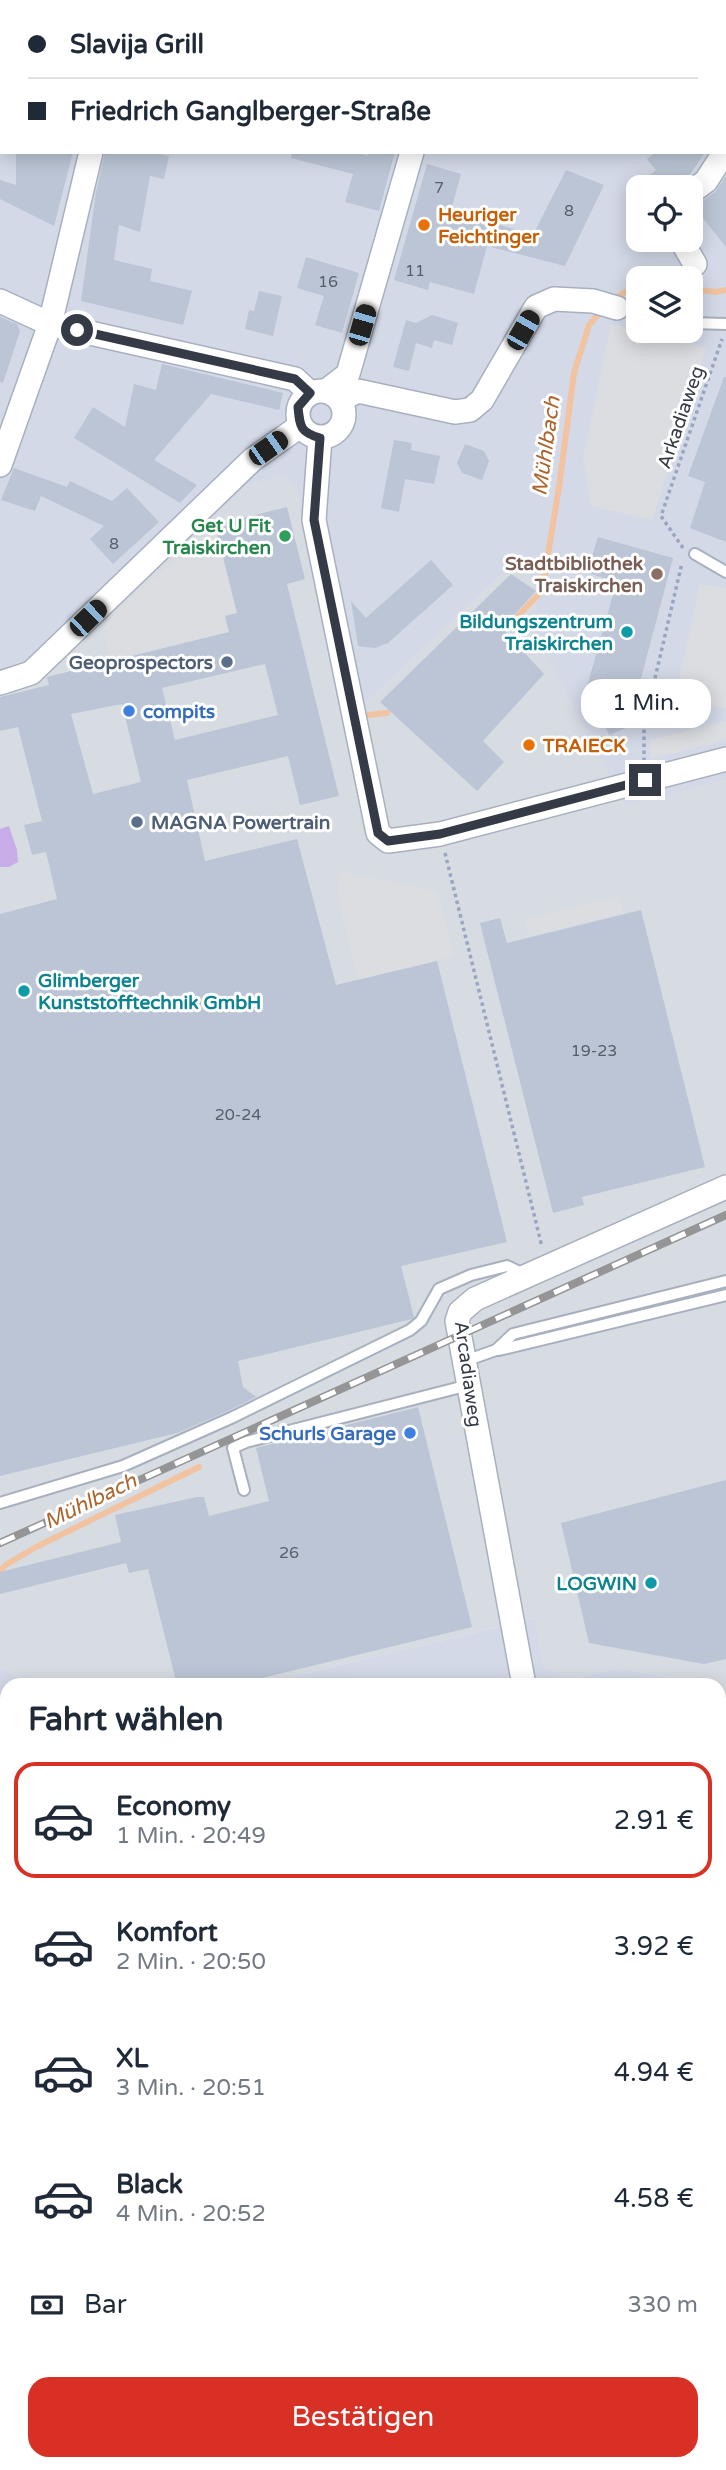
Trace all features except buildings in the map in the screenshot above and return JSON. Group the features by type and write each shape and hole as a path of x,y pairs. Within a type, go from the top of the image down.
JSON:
{"street":[{"path":"0,466 50,324 91,154"},
{"path":"0,301 50,324 295,379 325,394 345,417 337,432 320,438 309,435 300,426 298,407 325,394 348,374 411,154"},
{"path":"703,183 723,154"},
{"path":"325,394 358,391 455,412 470,410 482,400 536,307 554,299 593,301 626,309"},
{"path":"0,683 32,673 252,460 300,426"},
{"path":"320,438 314,520 378,833 388,841 440,834 726,759"},
{"name":"Arcadiaweg","path":"523,1678 457,1321 460,1312 475,1299 726,1186"}],"lane":[{"path":"703,324 726,326"},
{"path":"695,554 726,572"},
{"path":"0,1503 123,1466 254,1406 410,1330 421,1321 439,1289 471,1275 507,1266 538,1272"},
{"path":"496,1350 513,1334 726,1281"},
{"path":"465,1361 496,1350 726,1295"},
{"path":"244,1489 233,1448 246,1442 469,1385"}],"path":[{"name":"Arkadiaweg","path":"645,780 644,725 685,551 661,516 726,326"},
{"path":"440,834 538,1272"}],"shaded area":[{"path":"0,154 726,154 726,780 624,806 533,630 542,569 516,561 368,701 338,709 296,486 282,475 45,673 0,687"},
{"path":"611,324 626,328 626,343 686,343 706,348 652,520 591,506 583,458"},
{"path":"282,475 296,485 338,709 368,701 516,561 542,569 534,630 624,805 726,780 726,1678 672,1678 620,1668 577,1678 564,1678 543,1666 534,1618 288,1678 20,1678 0,1666 0,687 45,673 248,485"},
{"path":"215,525 237,613 225,616 229,632 110,659 102,624"},
{"path":"700,584 726,588 726,708 673,706"},
{"path":"726,721 726,740 651,759 650,740"},
{"path":"9,826 18,862 9,867 0,867 0,829"},
{"path":"340,871 437,891 454,956 358,980 338,896"},
{"path":"619,896 624,913 528,936 524,919"},
{"path":"535,1618 543,1666 564,1678 288,1678"},
{"path":"0,1666 20,1678 0,1678"},
{"path":"619,1668 672,1678 576,1678"}],"waterway":[{"name":"Mühlbach","path":"703,290 726,290"},
{"name":"Mühlbach","path":"610,301 626,292"},
{"name":"Mühlbach","path":"508,626 542,591 574,373 589,325 603,309"},
{"name":"Mühlbach","path":"369,715 387,713"},
{"name":"Mühlbach","path":"0,1571 38,1546 199,1467"}],"railway":[{"path":"0,1543 726,1215"}],"place":[{"name":"Heuriger Feichtinger","path":"424,225"},
{"name":"Get U Fit Traiskirchen","path":"285,536"},
{"name":"Stadtbibliothek Traiskirchen","path":"657,574"},
{"name":"Bildungszentrum Traiskirchen","path":"627,632"},
{"name":"Geoprospectors","path":"227,662"},
{"name":"compits","path":"129,711"},
{"name":"TRAIECK","path":"529,745"},
{"name":"MAGNA Powertrain","path":"137,822"},
{"name":"Glimberger Kunststofftechnik GmbH","path":"24,991"},
{"name":"Schurls Garage","path":"410,1433"},
{"name":"LOGWIN","path":"651,1583"}],"route":[{"path":"77,330 295,379 310,393 298,407 300,426 309,435 320,438 314,520 378,833 388,841 440,834 645,780"}]}
